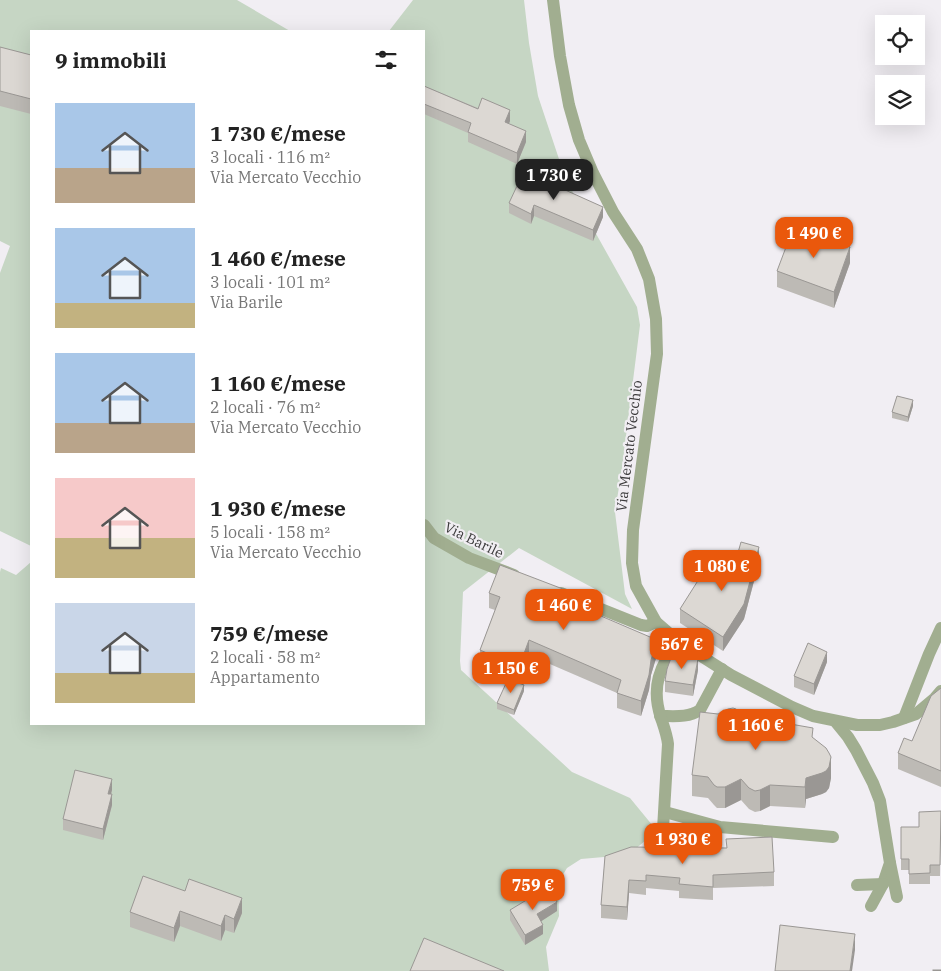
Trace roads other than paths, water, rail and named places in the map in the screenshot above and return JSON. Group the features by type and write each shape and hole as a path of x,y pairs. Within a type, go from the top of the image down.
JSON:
{"street":[{"name":"Via Mercato Vecchio","path":"553,0 560,56 579,140 613,212 637,249 649,279 656,319 656,354 634,530 632,563 636,586 656,622 679,642 722,669 792,708 813,716 857,725 880,725 910,716"},
{"name":"Via Barile","path":"425,526 434,538 469,558 525,579"},
{"path":"552,590 641,625 647,626 656,622"},
{"path":"910,716 929,654 941,628"},
{"path":"663,829 668,744 667,735 660,716 657,680 662,667 679,642"},
{"path":"660,716 685,716 700,710 722,669"},
{"path":"910,716 935,698 941,691"},
{"path":"834,721 856,750 880,801 897,898"},
{"path":"665,812 720,827 833,837"},
{"path":"871,906 883,884 890,863"},
{"path":"858,885 883,884"}]}
